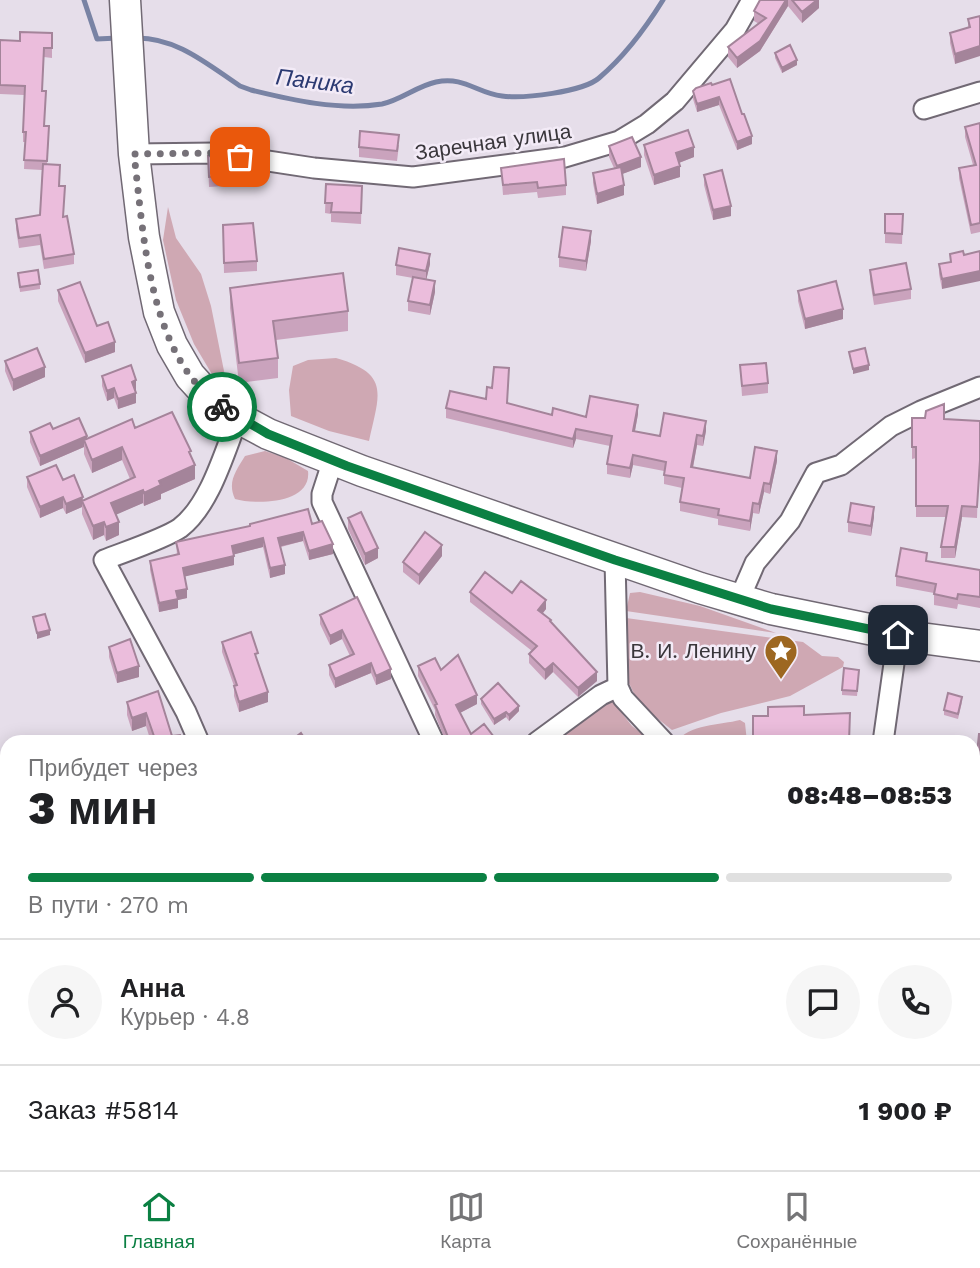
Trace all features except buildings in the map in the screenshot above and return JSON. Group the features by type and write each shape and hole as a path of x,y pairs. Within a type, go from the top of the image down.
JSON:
{"main road":[{"path":"125,3 134,154 144,237 159,312 172,345 190,376 212,400 268,434 333,460 615,560 739,600 898,635 980,646"}],"street":[{"name":"Заречная улица","path":"134,154 215,153 314,168 413,177 565,157 619,141 647,124 675,101 735,30 752,0"},
{"path":"924,108 980,92"},
{"path":"739,600 755,563 790,521 816,473 841,465 891,426 980,387"},
{"path":"196,735 104,560 178,529 197,512 238,418"},
{"path":"333,460 322,502 431,735"},
{"path":"615,560 618,687 623,698 657,735"},
{"path":"884,735 898,635"},
{"path":"547,735 601,695 618,687"}],"shaded area":[{"path":"168,207 176,238 201,274 211,306 228,391 213,376 194,344 176,300 163,240"},
{"path":"336,358 366,371 377,388 376,410 369,441 329,431 291,416 289,390 293,366 308,360"},
{"path":"265,451 286,458 308,471 307,482 301,490 281,500 256,502 235,499 232,482 245,456"},
{"path":"640,592 700,606 776,633 626,611 630,593"},
{"path":"626,618 803,642 822,656 838,657 844,662 843,667 790,696 721,713 672,730 639,704 628,681"},
{"path":"608,701 613,702 632,726 644,735 565,735"},
{"path":"740,720 745,723 746,735 684,735 706,726"}],"waterway":[{"name":"Паника","path":"84,0 97,39 118,38"},
{"name":"Паника","path":"135,38 178,47 240,86 251,90 316,103 349,106 382,104 429,84 446,81 463,83 502,96 524,96 567,91 599,78 634,42 663,0"}],"way so far":[{"path":"222,407 190,376 172,345 159,312 144,237 134,154 215,153 240,157"}],"place":[{"name":"В. И. Ленину","path":"781,681"}],"route":[{"path":"222,407 268,434 347,466 615,560 771,609 898,635"}]}
